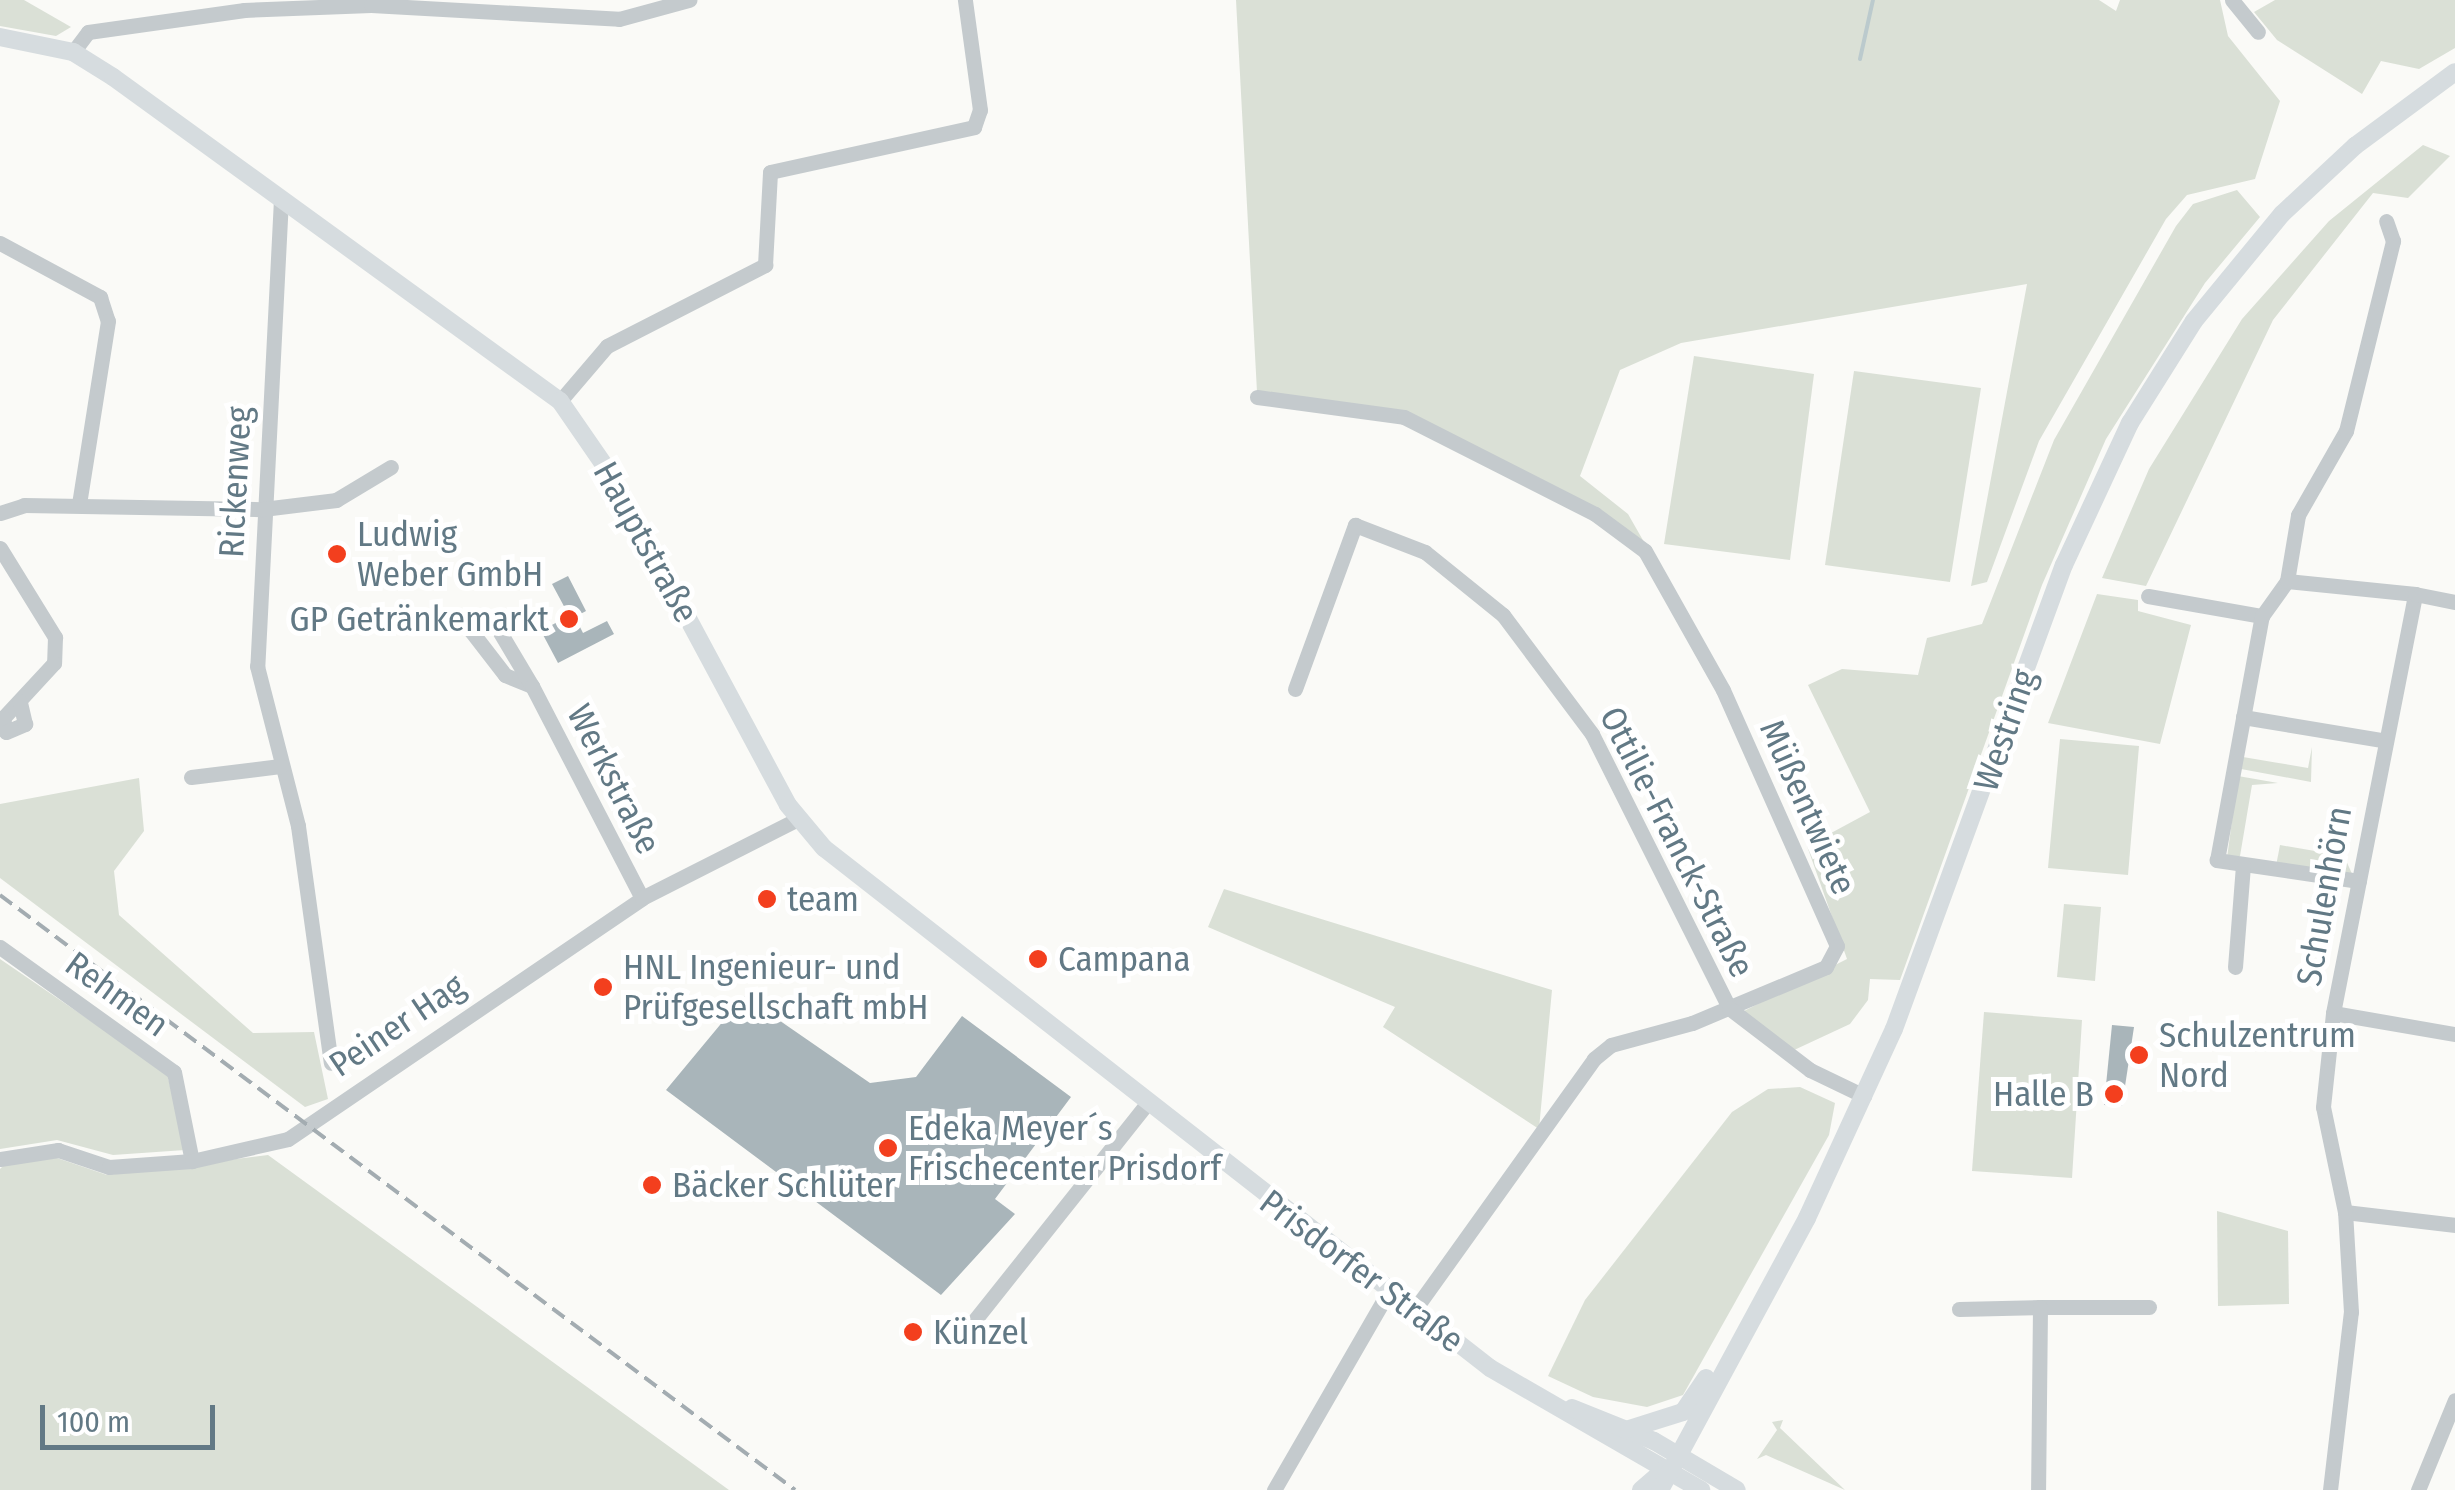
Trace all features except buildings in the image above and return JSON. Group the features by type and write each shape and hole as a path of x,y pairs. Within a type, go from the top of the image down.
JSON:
{"main road":[{"name":"Hauptstraße","path":"0,37 73,52 560,401 611,475 798,819 876,896 1202,1150"},
{"name":"Westring","path":"1660,1490 1670,1462 1742,1338 1864,1096 1935,930 2064,566 2130,423 2194,321 2282,214 2354,146 2455,72"},
{"name":"Prisdorfer Straße","path":"1202,1150 1524,1390 1670,1462 1737,1490"},
{"path":"1627,1429 1682,1412 1742,1338"},
{"name":"Prisdorfer Straße","path":"1524,1390 1627,1429 1701,1490"},
{"name":"Westring","path":"1641,1490 1670,1462"}],"street":[{"path":"73,52 88,32 244,10 372,5 619,19 689,0"},
{"path":"560,401 607,346 765,265 770,172 974,127 980,110 965,0"},
{"path":"2232,0 2258,32"},
{"name":"Rickenweg","path":"281,199 257,666 298,826 331,1063"},
{"path":"2359,881 2217,860 2262,616 2287,580 2298,515 2346,431 2392,241 2386,221"},
{"path":"0,243 100,297 108,321 79,505"},
{"name":"Müßentwiete","path":"1256,398 1404,418 1580,505 1645,552 1723,690 1837,946 1835,962 1729,1008 1611,1045 1594,1059 1414,1309"},
{"path":"0,514 79,505 263,509 336,500 391,467"},
{"name":"Ottilie-Franck-Straße","path":"1294,689 1355,525 1426,552 1503,615 1592,734 1729,1008 1810,1070 1864,1096"},
{"path":"0,548 55,637 54,663 20,702"},
{"path":"2287,580 2455,602"},
{"name":"Schulenhörn","path":"2330,1490 2351,1312 2345,1212 2323,1108 2333,1013 2382,740 2415,594"},
{"path":"2148,596 2262,616"},
{"name":"Werkstraße","path":"532,686 642,898"},
{"path":"2243,717 2382,740"},
{"path":"191,777 280,766"},
{"name":"Peiner Hag","path":"0,1159 58,1150 108,1166 192,1161 288,1140 642,898 798,819"},
{"path":"2234,967 2243,865"},
{"name":"Rehmen","path":"0,947 174,1072 192,1161"},
{"path":"2333,1013 2455,1034"},
{"path":"970,1326 1145,1106"},
{"path":"2345,1212 2455,1225"},
{"path":"1274,1490 1389,1291"},
{"path":"1959,1309 2149,1306"},
{"path":"2038,1490 2040,1307"},
{"path":"2418,1490 2455,1400"}],"shaded area":[{"path":"0,0 24,0 71,27 56,36 0,26"},
{"path":"1236,0 2099,0 2116,11 2120,0 2220,0 2228,36 2280,101 2255,179 2187,195 2166,219 2039,441 1987,582 1971,586 2027,284 1681,343 1620,370 1580,476 1628,514 1648,549 1405,414 1257,392"},
{"path":"2275,0 2455,0 2455,48 2419,69 2381,61 2362,94 2277,40 2254,12"},
{"path":"2423,145 2450,156 2408,198 2373,193 2273,320 2146,586 2102,578 2149,469 2242,319 2329,221"},
{"path":"2237,190 2260,217 2205,283 2106,439 2042,585 1900,980 1870,979 1868,1000 1850,1024 1792,1051 1742,1012 1847,959 1807,846 1870,812 1808,685 1842,669 1918,675 1927,638 1982,624 2054,440 2176,226 2193,204"},
{"path":"1694,356 1814,374 1790,560 1664,544"},
{"path":"1854,371 1981,388 1950,582 1825,565"},
{"path":"2097,594 2138,600 2138,611 2191,625 2160,744 2048,723"},
{"path":"2060,739 2139,746 2128,875 2048,868"},
{"path":"2312,747 2311,782 2241,769 2243,757 2308,768"},
{"path":"2238,776 2278,783 2252,785 2240,856 2227,858"},
{"path":"139,778 144,831 114,871 119,915 253,1033 314,1032 328,1099 305,1107 0,878 0,804"},
{"path":"2280,845 2344,856 2353,876 2276,866"},
{"path":"1224,889 1552,990 1539,1129 1383,1027 1395,1007 1208,927"},
{"path":"2064,904 2101,907 2095,981 2057,977"},
{"path":"0,959 167,1073 185,1150 113,1155 57,1140 0,1149"},
{"path":"1984,1012 2082,1020 2072,1178 1972,1171"},
{"path":"1800,1087 1835,1103 1829,1135 1683,1395 1647,1407 1593,1397 1548,1376 1585,1300 1732,1112 1768,1089"},
{"path":"268,1155 729,1490 0,1490 0,1169 8,1161 57,1158 107,1175"},
{"path":"2217,1211 2288,1231 2289,1304 2218,1306"},
{"path":"1783,1420 1780,1428 1845,1490 1766,1455 1757,1459 1777,1430 1772,1422"}],"waterway":[{"path":"1860,59 1873,0"}],"railway":[{"path":"0,895 795,1490"}],"place":[{"name":"Ludwig Weber GmbH","path":"337,554"},
{"name":"GP Getränkemarkt","path":"569,619"},
{"name":"team","path":"767,899"},
{"name":"Campana","path":"1038,959"},
{"name":"HNL Ingenieur- und Prüfgesellschaft mbH","path":"603,987"},
{"name":"Schulzentrum Nord","path":"2139,1055"},
{"name":"Halle B","path":"2114,1094"},
{"name":"Edeka Meyer´s Frischecenter Prisdorf","path":"888,1148"},
{"name":"Bäcker Schlüter","path":"652,1185"},
{"name":"Künzel","path":"913,1332"}]}
